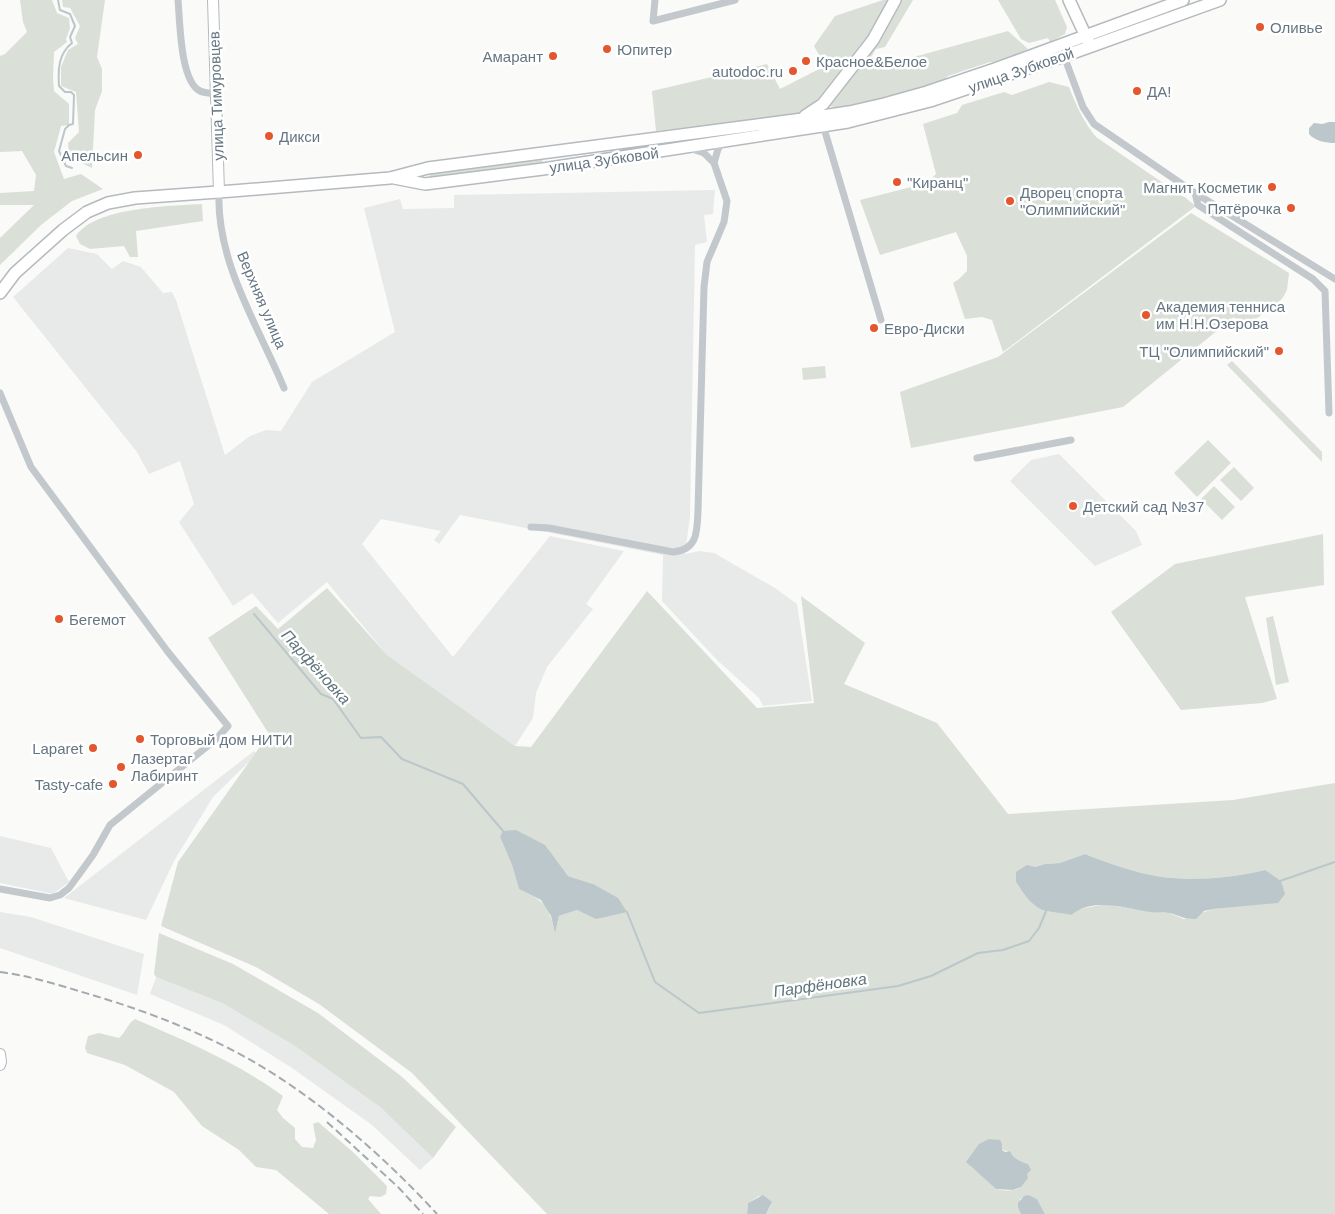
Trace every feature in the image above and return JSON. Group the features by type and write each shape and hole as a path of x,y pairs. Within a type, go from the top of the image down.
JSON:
{"main road":[{"path":"800,119 823,104 873,40 895,0"},
{"path":"1069,0 1088,41"},
{"name":"улица Зубковой","path":"390,178 425,184 543,170 689,148 819,123 866,118 930,102 1064,56 1088,41 1183,0"},
{"name":"улица Зубковой","path":"0,293 15,273 63,230 87,212 108,203 135,198 390,178 428,168 540,154 557,150 800,119 819,123 858,110 927,92 1220,0"},
{"path":"819,123 823,104"},
{"path":"656,138 648,142 648,148 656,153"},
{"path":"577,148 579,165"},
{"path":"557,150 551,156 552,163 559,167"},
{"path":"540,154 545,157 547,164 543,170"},
{"path":"425,184 420,180 421,174 428,168"}],"street":[{"path":"178,0 183,50 191,82 201,92 216,94"},
{"name":"улица Тимуровцев","path":"213,0 219,192"},
{"path":"655,0 653,21 735,0"},
{"path":"1064,56 1083,107 1094,124 1195,193 1335,279"},
{"path":"819,123 881,320"},
{"path":"714,163 715,154 723,142"},
{"path":"531,527 549,528 673,552 687,548 696,538 704,287 707,262 720,235 726,210 724,190 714,163 704,153 689,148"},
{"name":"Верхняя улица","path":"219,192 219,220 229,264 284,388"},
{"path":"1195,193 1198,205 1313,279 1324,291 1329,412"},
{"path":"1313,279 1322,272"},
{"path":"0,393 31,468 168,652 228,726 215,740 110,825 80,874 69,888 60,895 50,898 0,889"},
{"path":"977,458 1071,440"}],"shaded area":[{"path":"20,0 52,0 57,13 69,18 70,28 66,39 67,42 54,52 53,79 54,91 69,104 69,125 61,126 54,152 64,179 81,174 103,189 72,201 41,225 0,265 0,238 34,205 0,205 0,193 34,191 36,175 22,151 0,152 0,56 5,54 27,32 23,22"},
{"path":"62,0 105,0 97,57 102,69 102,91 95,110 92,168 69,157 68,143 79,132 76,92 61,86 61,67 68,50 78,44 75,38 80,26 70,8 63,7"},
{"path":"883,0 889,0 868,37 819,100 799,114 656,131 652,91 767,64 780,89 825,66 814,46 835,16"},
{"path":"902,0 913,0 885,47 876,49 868,62 892,63 1008,31 1028,49 996,63 990,62 948,76 941,83 843,108 827,106 877,43"},
{"path":"998,0 1055,0 1067,27 1065,34 1050,42 1048,38 1029,43 1021,39"},
{"path":"1049,82 1069,87 1080,113 1096,137 1196,206 1003,352 992,320 982,317 965,319 953,283 967,271 967,256 956,232 880,255 860,200 927,183 936,174 923,124 957,113 962,105 1004,92 1012,95"},
{"path":"1335,122 1335,143 1321,141 1309,134 1309,128 1314,123 1322,124"},
{"path":"539,157 543,161 540,166 430,178 429,174 434,171"},
{"path":"715,190 713,214 704,215 707,242 695,245 690,516 685,554 700,551 714,553 775,588 797,604 812,701 763,706 759,698 717,660 662,601 663,555 460,515 439,544 434,540 441,531 381,519 362,544 453,657 550,536 624,551 586,604 593,609 547,667 536,693 533,718 515,746 387,655 327,582 278,623 252,593 233,606 179,522 194,504 180,461 149,474 137,452 13,297 68,248 97,254 112,269 123,261 141,267 163,293 172,292 176,300 225,455 250,436 266,430 281,431 312,382 395,332 364,208 400,199 403,209 454,208 454,195"},
{"path":"202,204 203,221 136,231 138,257 130,257 124,246 90,249 80,244 76,236 86,226 99,219 116,214 153,207"},
{"name":"Академия тенниса им Н.Н.Озерова","path":"1191,213 1289,273 1287,290 1282,299 1243,329 1234,317 1123,407 911,448 900,392 998,357"},
{"path":"1232,361 1322,452 1322,462 1227,365"},
{"path":"825,366 826,378 803,380 802,368"},
{"path":"1208,440 1231,463 1197,497 1174,473"},
{"name":"Детский сад №37","path":"1059,454 1136,531 1142,545 1095,566 1010,481 1031,460"},
{"path":"1234,467 1254,488 1241,501 1220,480"},
{"path":"1214,486 1235,507 1222,520 1201,499"},
{"path":"1323,534 1324,585 1245,597 1277,699 1262,703 1181,710 1111,612 1175,564"},
{"path":"327,588 387,655 515,746 531,747 647,591 757,708 814,703 801,596 865,643 844,684 937,723 1008,814 1233,800 1335,783 1335,1214 1045,1214 1037,1199 1029,1195 1020,1199 1021,1214 766,1214 771,1205 759,1196 748,1203 747,1214 547,1214 412,1073 319,1004 256,967 161,926 178,862 269,734 208,638 256,606 278,629","holes":["500,837 557,862 568,876 593,884 597,919 577,910 559,916 555,932 550,915 544,904 519,889 512,865","1085,854 1113,865 1143,873 1188,879 1227,877 1265,870 1260,904 1213,909 1184,919 1169,913 1105,904 1076,910 1071,915 1042,910 1029,900 1016,882 1035,867 1060,863","989,1139 995,1140 1002,1150 1010,1151 1017,1159 1028,1164 1021,1187 1012,1190 996,1189 970,1166"]},
{"path":"1273,616 1289,682 1276,685 1266,618"},
{"path":"254,751 257,754 213,797 174,861 146,920 64,898"},
{"path":"516,830 545,845 568,876 593,884 618,898 627,912 596,919 577,910 559,916 555,933 551,916 541,900 519,889 512,865 500,837 503,831"},
{"path":"0,836 51,848 69,882 53,894 0,883"},
{"path":"1085,854 1133,871 1162,877 1214,878 1265,870 1281,881 1285,894 1278,903 1213,909 1204,911 1196,919 1169,913 1150,912 1109,905 1089,906 1071,915 1042,910 1037,907 1029,900 1016,882 1016,872 1027,865 1035,867 1060,863"},
{"path":"0,912 31,917 144,954 137,995 0,948"},
{"path":"159,933 233,964 318,1013 401,1076 456,1127 433,1158 380,1107 295,1046 222,1003 156,977 154,974"},
{"path":"156,977 222,1003 295,1046 380,1107 433,1158 420,1170 372,1125 292,1068 224,1025 150,994"},
{"path":"135,1019 230,1063 283,1096 277,1110 295,1128 295,1139 302,1147 313,1148 316,1140 313,1124 318,1122 353,1152 387,1186 386,1194 380,1197 370,1196 368,1199 381,1214 329,1214 276,1170 256,1167 239,1150 202,1126 174,1092 125,1065 87,1053 85,1048 88,1036 99,1033 119,1038"},
{"path":"989,1139 1000,1140 1002,1150 1005,1152 1010,1151 1017,1159 1028,1164 1031,1170 1021,1187 1013,1190 996,1189 966,1162 979,1144"},
{"path":"763,1195 772,1202 766,1214 747,1214 748,1203"},
{"path":"1029,1195 1037,1199 1045,1214 1021,1214 1018,1203 1024,1196"}],"waterway":[{"path":"58,0 60,10 70,14 75,26 70,37 72,43 61,57 59,74 59,86 65,92 71,92 74,95 73,124 65,129 59,151 66,166 72,168"},
{"name":"Парфёновка","path":"254,614 321,694 333,699 361,738 381,737 402,759 463,784 503,831"},
{"name":"Парфёновка","path":"1280,881 1335,862"},
{"name":"Парфёновка","path":"627,912 655,982 699,1013 898,986 931,976 978,953 1003,950 1029,941 1039,928 1046,911"}],"railway":[{"path":"0,972 46,982 132,1008 191,1030 247,1058 298,1090 348,1128 395,1170 437,1214"},
{"path":"327,1122 398,1187 423,1214"}],"place":[{"name":"Оливье","path":"1260,27"},
{"name":"Юпитер","path":"607,49"},
{"name":"Амарант","path":"553,56"},
{"name":"Красное&Белое","path":"806,61"},
{"name":"autodoc.ru","path":"793,71"},
{"name":"ДА!","path":"1137,91"},
{"name":"Дикси","path":"269,136"},
{"name":"Апельсин","path":"138,155"},
{"name":"\"Киранц\"","path":"897,182"},
{"name":"Магнит Косметик","path":"1272,187"},
{"name":"Дворец спорта \"Олимпийский\"","path":"1010,201"},
{"name":"Пятёрочка","path":"1291,208"},
{"name":"Академия тенниса им Н.Н.Озерова","path":"1146,315"},
{"name":"Евро-Диски","path":"874,328"},
{"name":"ТЦ \"Олимпийский\"","path":"1279,351"},
{"name":"Детский сад №37","path":"1073,506"},
{"name":"Бегемот","path":"59,619"},
{"name":"Торговый дом НИТИ","path":"140,739"},
{"name":"Laparet","path":"93,748"},
{"name":"Лазертаг Лабиринт","path":"121,767"},
{"name":"Tasty-cafe","path":"113,784"}]}
